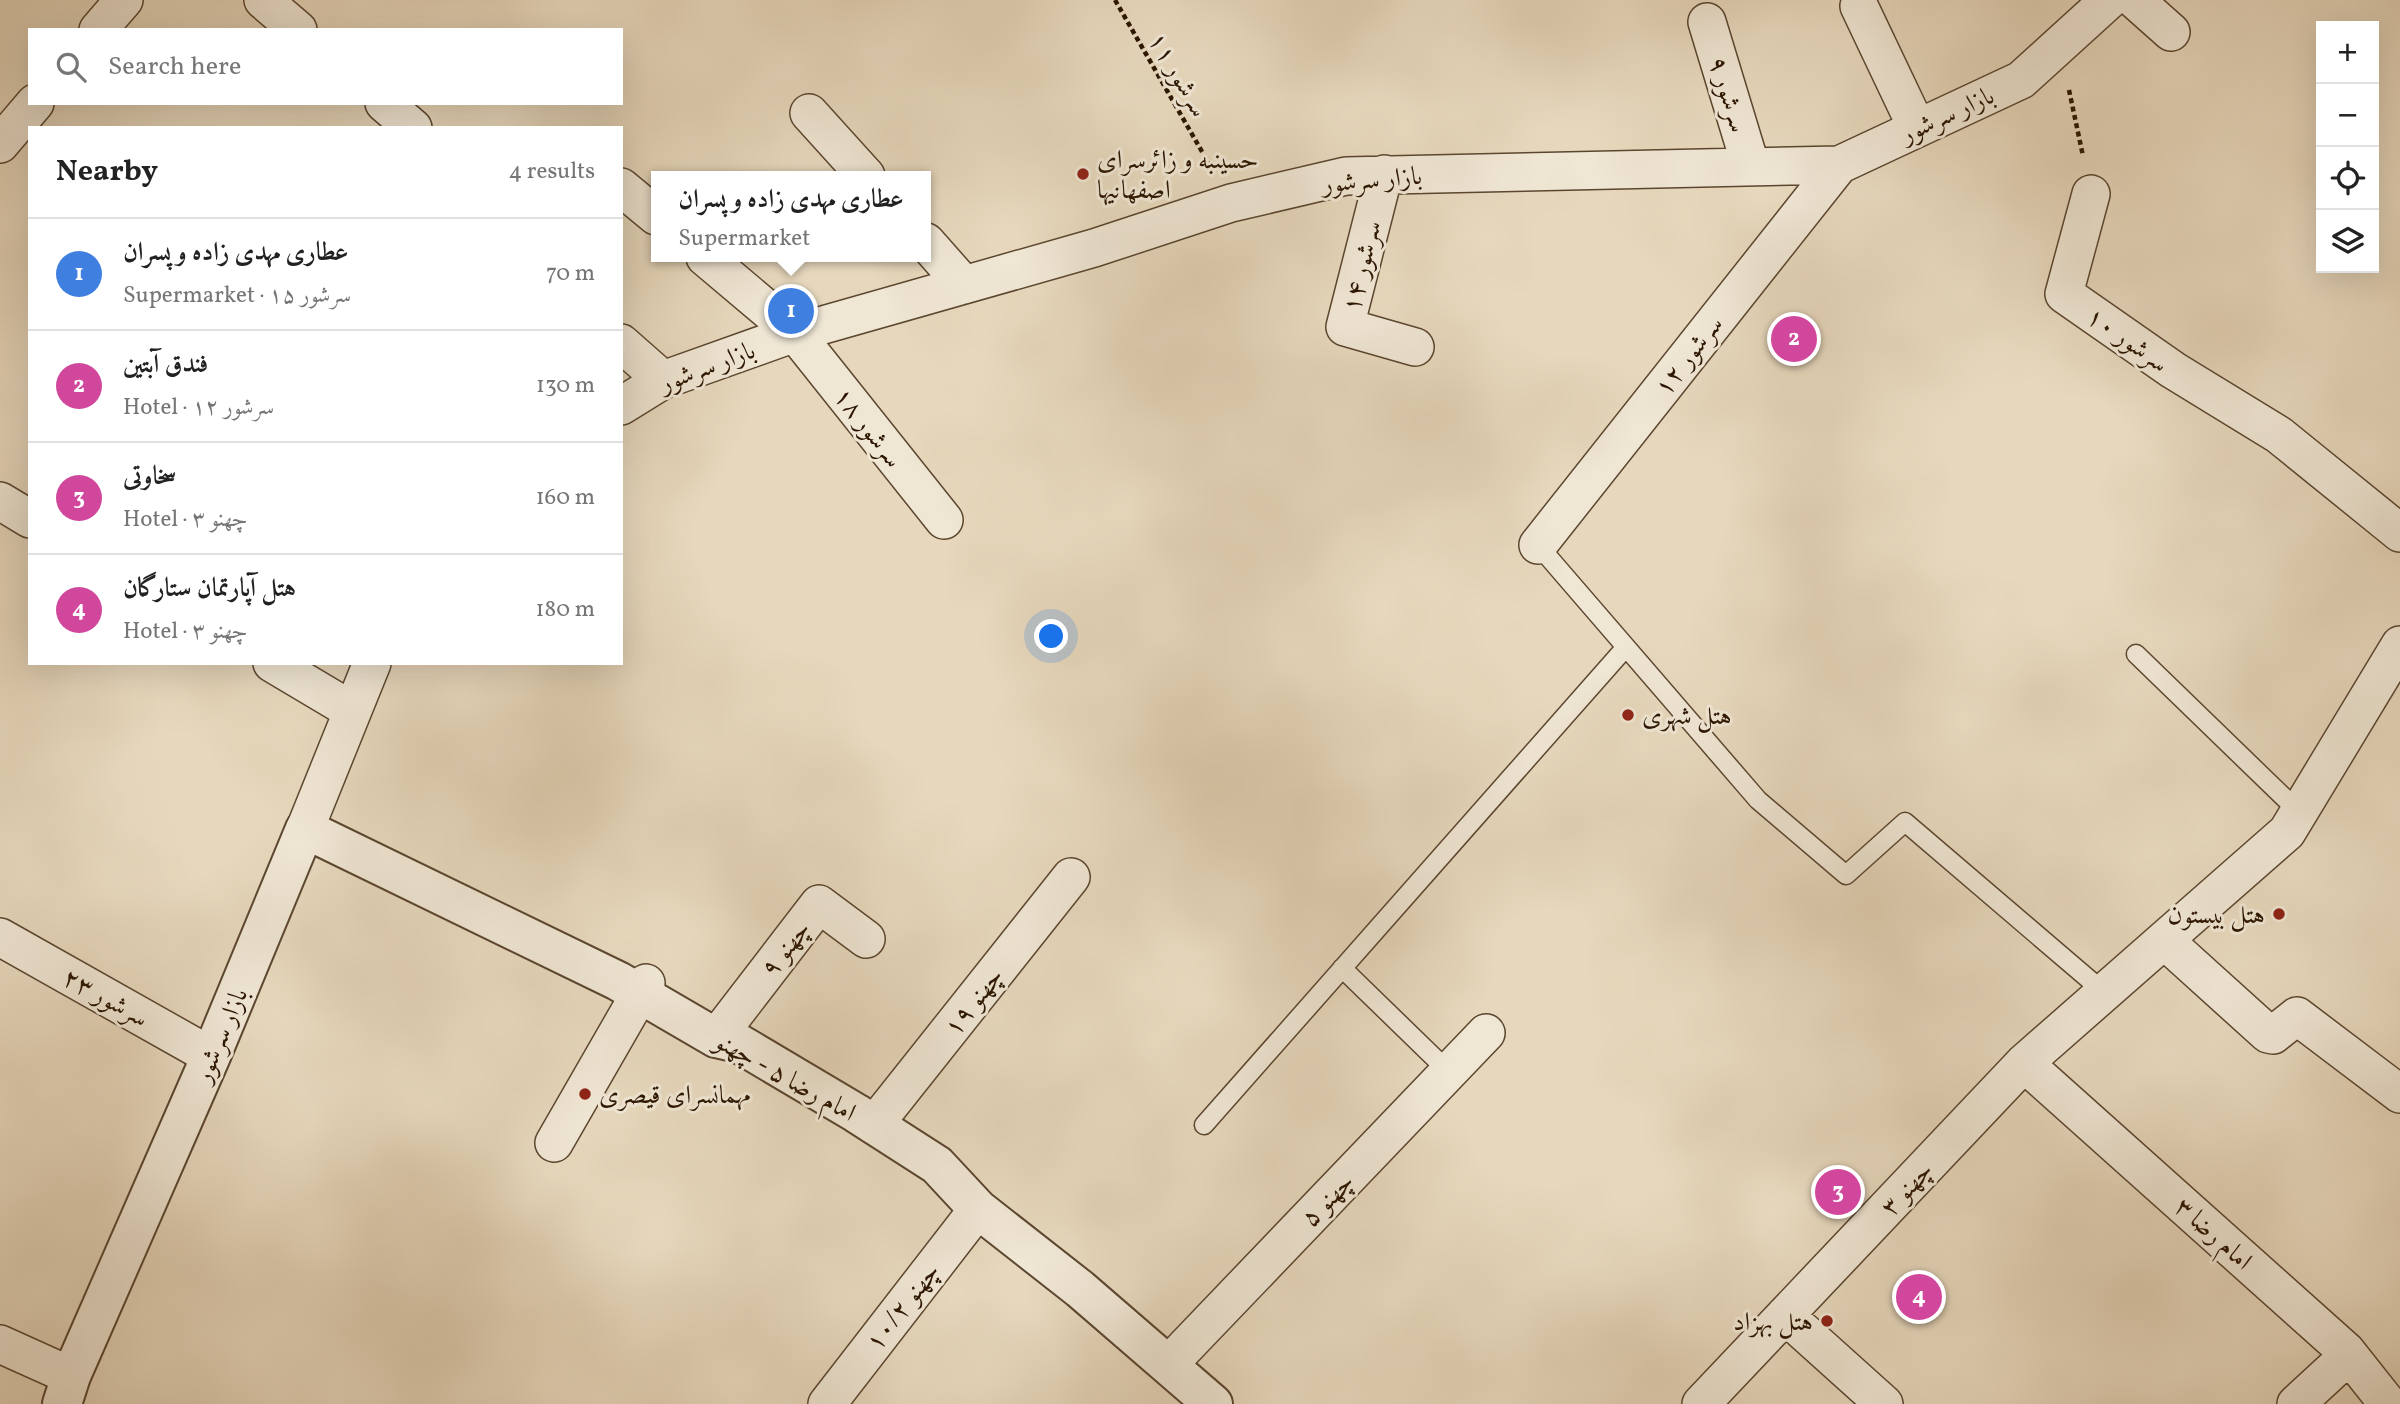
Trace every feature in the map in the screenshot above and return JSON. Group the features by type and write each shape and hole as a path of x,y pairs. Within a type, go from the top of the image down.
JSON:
{"street":[{"path":"100,28 124,0"},
{"path":"263,0 296,28"},
{"name":"بازار سرشور","path":"623,405 663,380 795,333 1094,248 1231,203 1346,176 1839,165 2021,80 2109,0"},
{"path":"2135,0 2171,32"},
{"path":"1859,6 1917,128"},
{"name":"سرشور ۹","path":"1707,22 1751,167"},
{"path":"0,144 33,105"},
{"path":"386,105 411,126"},
{"path":"809,113 861,171"},
{"name":"سرشور ۱۲","path":"1538,545 1839,165"},
{"name":"سرشور ۱۴","path":"1384,174 1345,327 1415,347"},
{"path":"623,189 651,212"},
{"name":"سرشور ۱۰","path":"2091,194 2064,294 2173,370 2280,435 2400,533"},
{"path":"931,249 964,285"},
{"name":"سرشور ۱۸","path":"711,262 795,333 944,520"},
{"path":"623,345 663,380"},
{"path":"0,501 28,518"},
{"name":"چهنو ۳","path":"1701,1404 2024,1063 2287,832 2400,645"},
{"path":"275,665 351,710"},
{"name":"بازار سرشور","path":"67,1390 211,1056 371,665"},
{"name":"امام رضا ۵ - چهنو","path":"304,830 644,988 716,1038 738,1043 874,1125 937,1165 978,1209 1080,1289 1213,1404"},
{"name":"چهنو ۱۹","path":"874,1125 1071,877"},
{"name":"چهنو ۹","path":"716,1038 820,904 866,939"},
{"name":"سرشور ۲۳","path":"0,937 211,1056"},
{"path":"2164,940 2268,1034 2273,1035 2297,1016 2400,1094"},
{"path":"554,1143 644,988"},
{"name":"چهنو ۵","path":"1168,1365 1486,1033"},
{"name":"امام رضا ۳","path":"2024,1063 2346,1351 2388,1404"},
{"name":"چهنو ۱۰/۲","path":"827,1404 978,1209"},
{"path":"1785,1315 1884,1404"},
{"path":"0,1344 67,1390"},
{"path":"2296,1404 2348,1356"}],"lane":[{"path":"1538,545 1758,800 1846,875 1905,822 2105,993"},
{"path":"1204,1125 1626,647"},
{"path":"2136,654 2299,812"},
{"path":"1342,968 1449,1072"}],"path":[{"name":"سرشور ۱۱","path":"1115,0 1231,203"},
{"path":"2060,44 2091,194"}],"place":[{"name":"حسینبه و زائرسرای اصفهانیها","path":"1083,174"},
{"name":"عطاری مهدی زاده و پسران","path":"791,311"},
{"name":"فندق آبتين","path":"1794,339"},
{"name":"هتل شهری","path":"1628,715"},
{"name":"هتل بیستون","path":"2279,914"},
{"name":"مهمانسرای قیصری","path":"585,1094"},
{"name":"سخاوتی","path":"1838,1192"},
{"name":"هتل آپارتمان ستارگان","path":"1919,1297"},
{"name":"هتل بهزاد","path":"1827,1321"}]}
